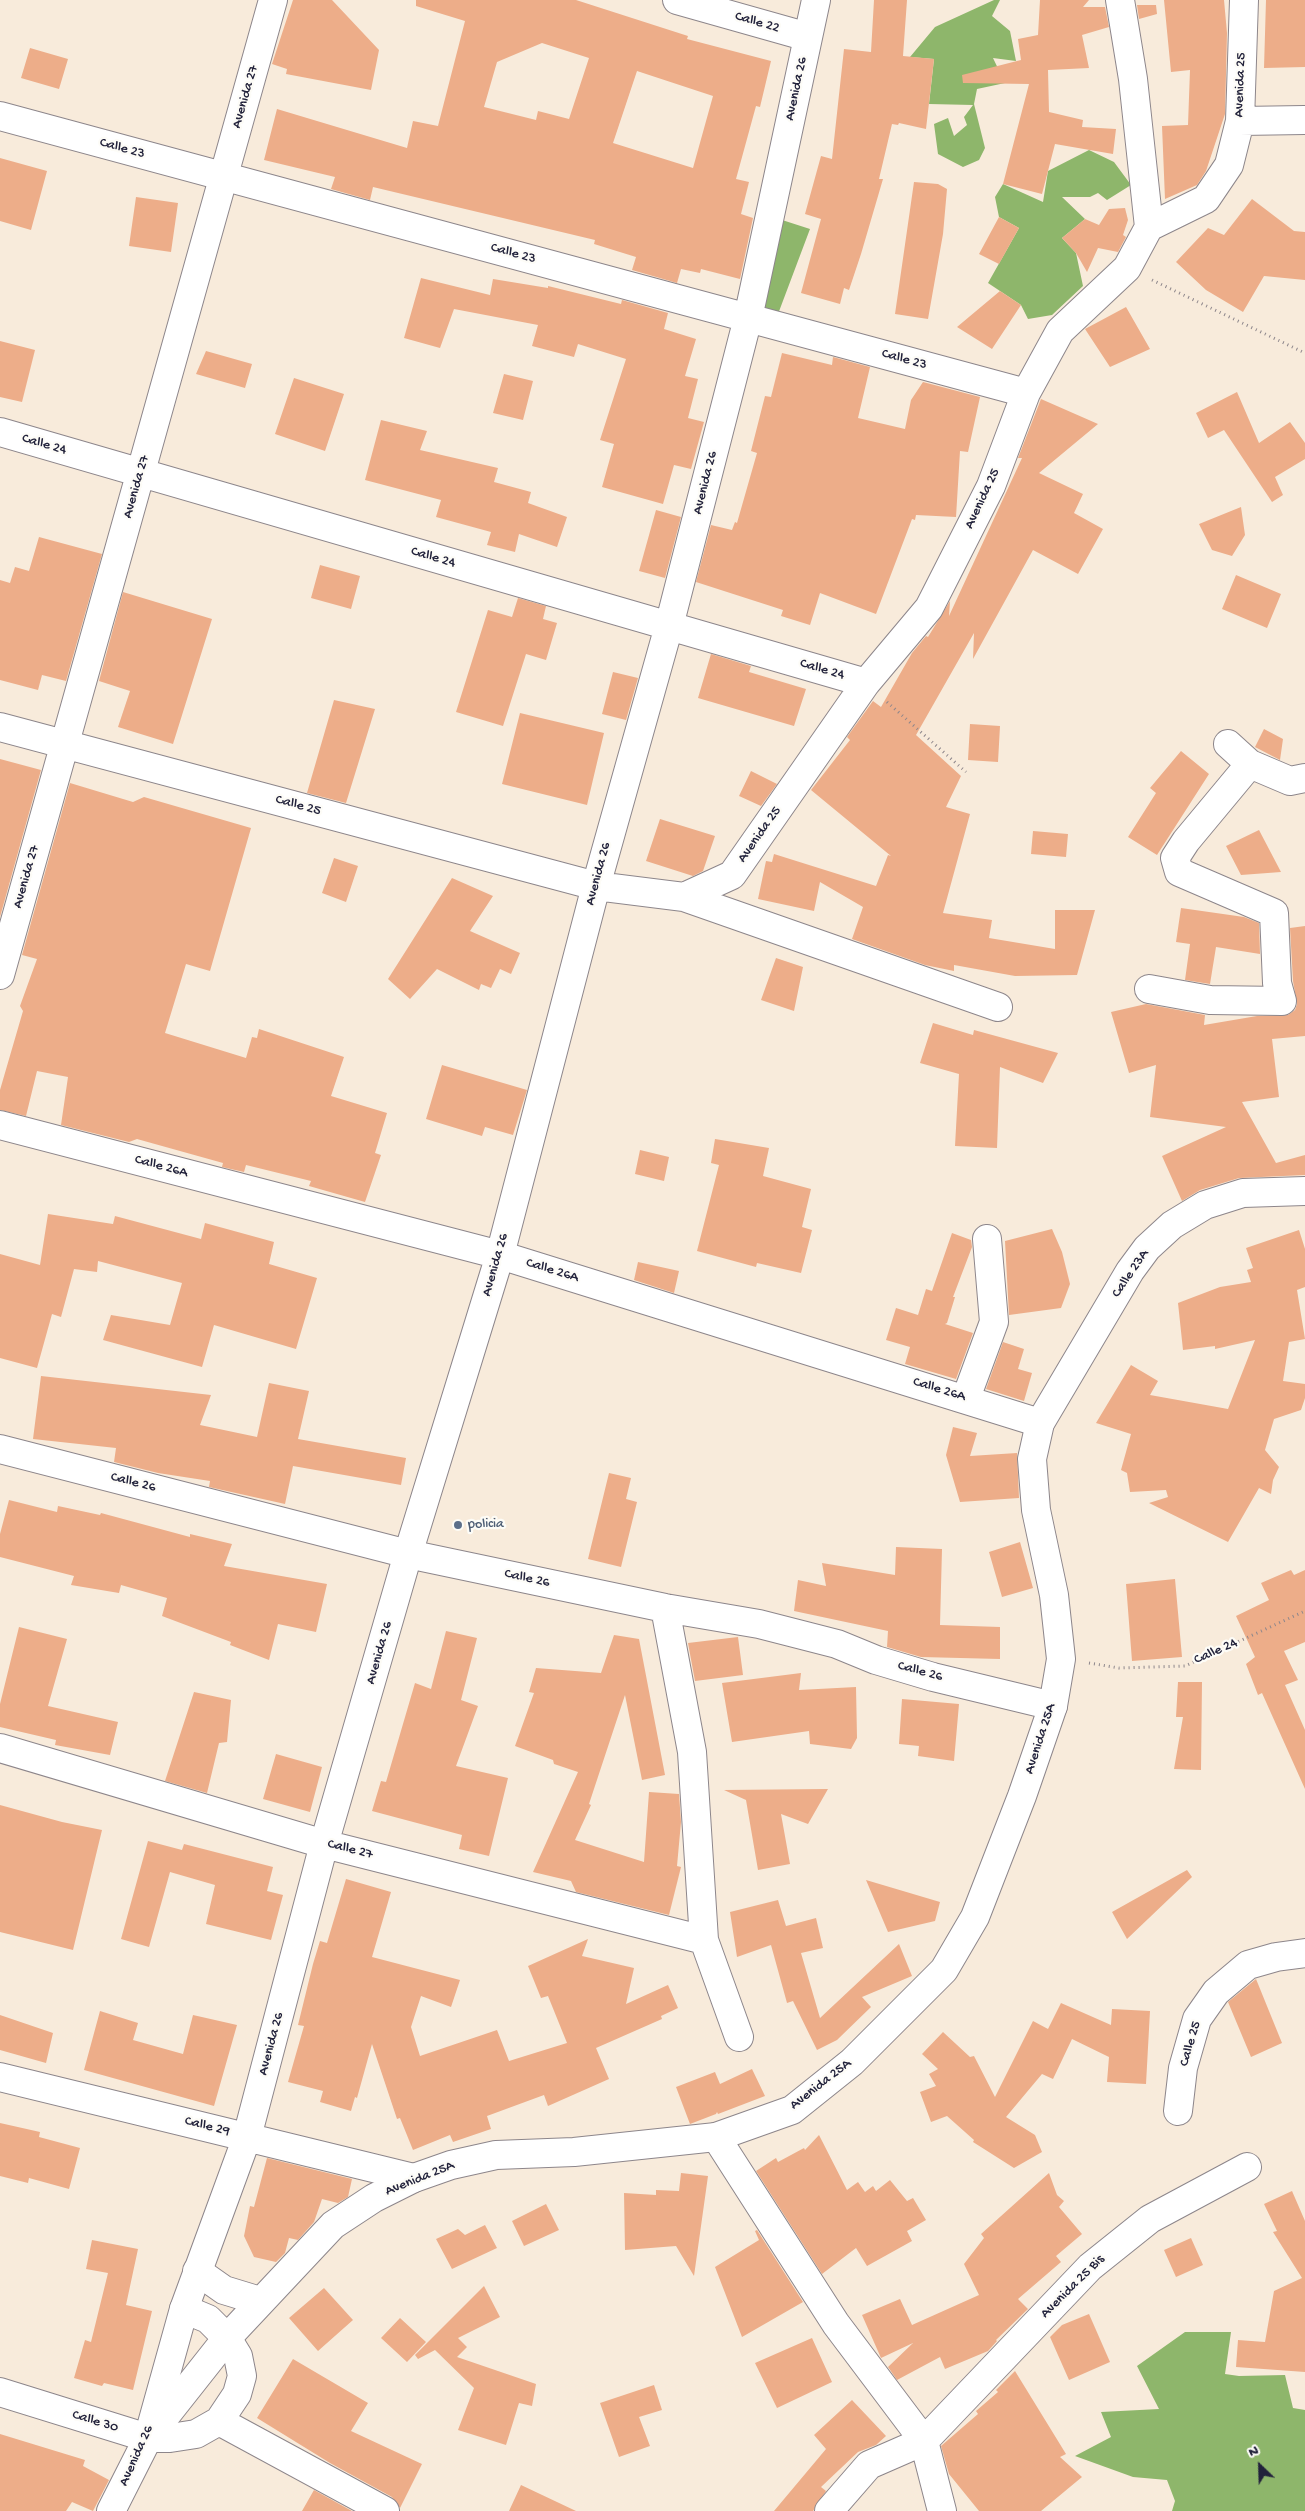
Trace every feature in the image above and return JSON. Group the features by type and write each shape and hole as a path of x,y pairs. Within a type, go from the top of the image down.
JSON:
{"street":[{"name":"Avenida 27","path":"0,975 273,0"},
{"name":"Calle 22","path":"677,0 808,37"},
{"name":"Avenida 26","path":"111,2511 148,2438 184,2309 248,2137 324,1844 408,1554 500,1255 596,886 669,626 748,318 816,0"},
{"path":"1120,0 1133,79 1149,227"},
{"name":"Avenida 25","path":"684,897 732,875 866,683 929,608 991,486 1026,392 1060,331 1127,268 1149,227 1206,199 1229,165 1240,121 1244,0"},
{"name":"Calle 23","path":"0,116 1026,392"},
{"path":"1240,121 1305,120"},
{"name":"Calle 24","path":"0,432 866,683"},
{"name":"Calle 25","path":"0,727 596,886"},
{"path":"1228,744 1250,764 1290,781 1305,778"},
{"path":"1250,764 1174,858 1179,872 1274,913 1278,983 1294,998"},
{"path":"596,886 684,897 998,1007"},
{"path":"1149,989 1210,1000 1294,998"},
{"name":"Calle 26A","path":"0,1125 500,1255 966,1398 1040,1423"},
{"name":"Calle 23A","path":"1040,1423 1130,1272 1147,1248 1172,1225 1205,1206 1243,1193 1305,1191"},
{"path":"966,1398 994,1322 987,1239"},
{"name":"Avenida 25A","path":"148,2438 227,2338 260,2301 333,2225 374,2198 414,2178 451,2165 496,2155 574,2152 716,2137 792,2110 852,2062 944,1970 975,1917 1022,1796 1053,1706 1061,1659 1054,1595 1036,1510 1032,1459 1040,1423"},
{"name":"Calle 26","path":"0,1448 408,1554 664,1608 767,1626 837,1644 876,1660 933,1677 1053,1706"},
{"path":"664,1608 692,1752 704,1940 739,2037"},
{"name":"Calle 27","path":"0,1748 324,1844 704,1940"},
{"name":"Calle 25","path":"1178,2111 1183,2068 1197,2019 1216,1992 1248,1965 1276,1957 1305,1953"},
{"name":"Calle 29","path":"0,2077 414,2178"},
{"path":"716,2137 836,2324 924,2441 942,2511"},
{"name":"Avenida 25 Bis","path":"924,2441 1090,2267 1150,2220 1247,2167"},
{"path":"197,2270 224,2290 260,2301"},
{"name":"Calle 30","path":"0,2392 148,2438 170,2438 196,2434 219,2421 237,2394 242,2376 238,2356 227,2338 208,2319 184,2309"},
{"path":"219,2421 385,2511"},
{"path":"829,2511 869,2465 924,2441"}],"path":[{"path":"1127,268 1305,353"},
{"path":"866,683 966,772"},
{"name":"Calle 24","path":"1061,1659 1119,1668 1185,1666 1305,1611"}],"green space":[{"path":"994,0 1000,0 992,16 1010,31 1016,61 993,58 1005,83 977,89 974,104 985,148 979,160 963,167 938,154 934,124 948,118 954,136 967,125 964,117 973,105 929,104 934,59 910,57 935,27"},
{"path":"1089,150 1114,162 1131,185 1107,200 1098,193 1090,197 1062,197 1085,219 1062,238 1076,253 1083,286 1052,315 1028,319 1021,305 988,283 1019,228 999,217 995,197 1003,184 1043,202 1048,171"},
{"path":"779,219 810,229 775,322 748,318"},
{"path":"1185,2332 1231,2332 1225,2374 1239,2376 1285,2375 1293,2408 1305,2410 1305,2511 1172,2511 1175,2501 1167,2480 1133,2477 1075,2456 1111,2437 1101,2412 1159,2409 1137,2366"}],"building":[{"path":"293,0 332,0 379,50 371,90 286,74 287,69 272,64"},
{"path":"416,0 576,0 688,36 687,39 771,61 760,107 756,106 736,179 749,182 741,214 753,218 740,279 701,269 700,273 681,269 677,283 632,270 636,257 594,244 595,240 373,187 370,200 331,189 335,177 264,160 277,109 407,148 413,121 438,126 465,21 416,6","holes":["542,43 589,58 569,119 538,111 536,120 484,107 497,62","637,71 713,96 693,168 613,143"]},
{"path":"874,0 907,0 903,56 934,59 926,129 899,123 898,125 892,124 879,179 883,179 849,290 844,288 840,304 801,293 821,219 805,214 821,156 832,159 844,49 871,52"},
{"path":"1040,0 1089,0 1083,7 1105,7 1109,27 1082,35 1089,68 1048,70 1049,112 1083,120 1082,127 1116,129 1113,154 1055,144 1042,194 1003,184 1029,84 963,83 962,75 1021,60 1018,39 1038,35"},
{"path":"1164,0 1224,0 1227,33 1225,114 1206,171 1197,185 1165,199 1162,126 1188,125 1190,70 1171,72"},
{"path":"1266,0 1305,0 1305,67 1264,68"},
{"path":"1137,5 1156,5 1157,14 1139,19"},
{"path":"30,48 68,59 59,89 21,78"},
{"path":"0,158 47,171 31,230 0,221"},
{"path":"914,182 938,184 947,189 943,234 928,319 895,314"},
{"path":"136,197 178,203 171,252 129,246"},
{"path":"1252,199 1294,231 1305,232 1305,280 1264,276 1243,312 1206,290 1176,262 1208,228 1224,235"},
{"path":"1125,208 1128,220 1123,235 1126,237 1118,252 1098,248 1087,272 1076,253 1062,238 1085,219 1099,225 1109,209"},
{"path":"999,217 1019,228 999,264 979,254"},
{"path":"421,278 490,295 493,279 548,288 548,286 621,304 622,300 668,313 664,329 696,339 685,376 698,379 688,418 704,422 691,469 674,465 663,504 602,487 614,444 600,440 626,359 578,344 574,357 532,346 538,325 454,309 440,348 404,338"},
{"path":"1000,291 1021,305 992,349 957,327"},
{"path":"1126,307 1150,349 1110,367 1085,329"},
{"path":"0,341 35,350 22,402 0,397"},
{"path":"206,351 252,364 245,388 196,374"},
{"path":"782,353 832,365 833,357 870,367 858,418 905,429 911,400 923,382 980,397 968,452 960,451 956,517 916,515 915,520 912,519 876,614 820,593 810,625 781,616 783,610 696,582 711,525 732,530 735,522 737,523 757,453 751,451 765,396 771,397"},
{"path":"504,374 533,381 523,420 493,413"},
{"path":"294,378 344,394 325,451 275,434"},
{"path":"1237,392 1259,443 1290,422 1305,443 1305,459 1275,477 1283,495 1272,502 1224,430 1208,438 1196,413"},
{"path":"1041,399 1098,424 1039,473 1083,494 1074,513 1103,529 1078,574 1033,550 973,659 974,633 916,735 961,776 946,807 970,814 943,913 992,920 989,938 1055,949 1055,910 1095,910 1077,975 1015,976 954,965 954,971 925,965 852,939 863,907 820,882 814,911 758,899 766,861 772,862 774,854 876,886 888,855 891,856 811,790 850,740 847,737 873,701 881,707 912,653 926,636 928,637 950,601 949,616 1022,458 1018,458"},
{"path":"381,420 427,431 420,450 498,468 494,482 531,492 528,503 567,517 557,547 519,534 515,552 487,545 491,532 436,517 441,500 365,480"},
{"path":"1241,507 1245,535 1232,556 1212,550 1199,524"},
{"path":"656,510 681,517 665,578 639,571"},
{"path":"39,537 102,554 66,681 42,675 38,690 0,680 0,580 10,583 15,567 29,571"},
{"path":"320,565 360,576 351,609 311,598"},
{"path":"1236,575 1281,594 1267,628 1222,609"},
{"path":"123,592 212,619 173,744 118,727 130,691 99,681"},
{"path":"518,598 546,606 543,619 557,623 546,660 526,654 503,726 456,712 488,610 512,617"},
{"path":"711,654 751,666 749,672 806,689 794,726 698,698"},
{"path":"613,672 638,678 626,720 602,714"},
{"path":"334,700 375,709 346,803 307,793"},
{"path":"520,713 604,733 587,805 502,784"},
{"path":"970,724 1000,726 998,762 968,760"},
{"path":"1264,729 1283,739 1280,760 1255,747"},
{"path":"1181,751 1209,774 1157,855 1128,837 1156,793 1150,788"},
{"path":"0,759 41,770 0,917"},
{"path":"751,771 777,784 761,806 739,796"},
{"path":"70,783 133,802 144,797 251,828 210,971 186,964 165,1033 246,1058 252,1037 257,1038 259,1029 344,1057 331,1096 387,1113 375,1153 381,1155 365,1202 309,1186 311,1181 246,1165 244,1172 222,1167 223,1163 137,1139 129,1142 61,1125 68,1077 37,1071 26,1116 0,1110 0,1090 23,1011 20,1006 37,959 22,955"},
{"path":"660,819 715,836 703,871 693,876 646,861"},
{"path":"1259,830 1281,872 1241,875 1226,846"},
{"path":"1033,831 1068,834 1066,857 1031,854"},
{"path":"334,858 358,866 346,902 322,893"},
{"path":"452,878 493,896 470,931 520,953 511,974 500,969 491,988 481,984 479,990 437,969 410,999 388,979"},
{"path":"1181,908 1244,917 1259,923 1260,954 1216,947 1210,984 1185,980 1190,944 1176,942"},
{"path":"1305,926 1305,1036 1272,1039 1279,1097 1242,1102 1276,1163 1305,1155 1305,1175 1239,1178 1200,1190 1182,1201 1162,1156 1226,1127 1150,1117 1156,1065 1129,1073 1111,1012 1146,1004 1205,1015 1204,1025 1257,1016 1288,1015 1295,1010 1297,1004 1293,981 1290,928"},
{"path":"776,958 803,967 794,1011 761,1000"},
{"path":"933,1023 973,1035 974,1030 1058,1053 1043,1083 1000,1067 997,1148 955,1146 959,1074 920,1063"},
{"path":"442,1065 527,1090 513,1135 485,1127 482,1136 426,1119"},
{"path":"715,1139 769,1148 763,1176 811,1189 802,1227 812,1230 801,1273 757,1263 756,1267 697,1251 719,1165 711,1163"},
{"path":"640,1150 669,1157 664,1181 635,1174"},
{"path":"48,1214 113,1224 115,1216 201,1239 205,1223 274,1242 269,1264 317,1278 296,1349 214,1325 202,1367 103,1340 111,1315 170,1325 182,1283 98,1261 97,1272 74,1269 61,1317 52,1314 37,1368 0,1358 0,1254 40,1265"},
{"path":"1052,1229 1062,1252 1070,1284 1061,1308 1009,1315 1005,1241"},
{"path":"1299,1230 1305,1249 1305,1287 1297,1290 1305,1339 1289,1342 1283,1381 1305,1384 1305,1398 1301,1410 1274,1419 1265,1450 1279,1467 1273,1480 1271,1494 1259,1488 1228,1542 1149,1503 1168,1497 1166,1490 1130,1492 1127,1473 1121,1470 1131,1434 1096,1423 1131,1365 1158,1381 1150,1395 1228,1409 1255,1340 1215,1349 1215,1346 1183,1350 1178,1303 1220,1287 1251,1282 1247,1270 1253,1268 1246,1248"},
{"path":"952,1233 971,1240 972,1247 953,1297 955,1297 947,1323 945,1324 973,1333 956,1379 905,1364 910,1347 886,1340 896,1308 918,1315 926,1289 932,1291"},
{"path":"638,1262 679,1271 674,1293 634,1280"},
{"path":"1003,1342 1024,1349 1018,1369 1032,1373 1024,1401 986,1389"},
{"path":"41,1376 211,1395 200,1425 257,1437 269,1383 309,1391 298,1439 406,1458 401,1485 293,1466 285,1504 209,1487 210,1481 158,1473 114,1462 116,1448 33,1439"},
{"path":"953,1427 977,1433 970,1456 1017,1453 1019,1498 960,1502 946,1455"},
{"path":"609,1473 631,1478 626,1499 637,1502 621,1567 588,1559"},
{"path":"9,1500 57,1512 58,1506 100,1515 101,1513 190,1537 190,1534 232,1544 224,1566 327,1584 316,1632 278,1624 269,1660 230,1645 231,1642 162,1616 167,1598 121,1585 119,1593 71,1585 74,1576 0,1557 0,1534"},
{"path":"1020,1542 1033,1588 1002,1597 989,1552"},
{"path":"896,1547 942,1549 940,1625 1000,1627 1000,1659 921,1657 887,1647 888,1631 794,1611 798,1580 826,1586 822,1563 895,1575"},
{"path":"1291,1570 1294,1575 1305,1570 1305,1642 1284,1651 1298,1680 1285,1685 1305,1730 1305,1789 1262,1693 1258,1695 1246,1664 1255,1657 1236,1616 1269,1600 1261,1583"},
{"path":"1175,1579 1182,1657 1132,1661 1126,1584"},
{"path":"19,1627 67,1639 48,1706 118,1722 110,1755 55,1745 56,1740 0,1727 0,1704"},
{"path":"446,1631 477,1638 461,1700 478,1706 456,1766 508,1778 489,1856 459,1849 462,1835 372,1811 381,1781 386,1782 415,1683 431,1689"},
{"path":"614,1635 639,1639 665,1775 642,1780 625,1695 589,1804 591,1805 575,1840 644,1862 649,1792 679,1794 681,1822 677,1866 681,1867 669,1915 576,1892 571,1881 533,1872 578,1772 554,1764 553,1760 515,1746 534,1693 529,1692 536,1668 601,1673"},
{"path":"738,1637 743,1675 695,1681 688,1643"},
{"path":"801,1673 799,1690 856,1687 857,1738 851,1749 810,1744 809,1731 732,1742 722,1683"},
{"path":"1178,1682 1202,1682 1201,1770 1174,1769 1183,1717 1176,1717"},
{"path":"194,1692 231,1700 227,1742 219,1743 207,1793 165,1781"},
{"path":"902,1699 959,1704 954,1761 918,1756 919,1746 899,1744"},
{"path":"276,1754 322,1767 310,1812 263,1799"},
{"path":"828,1789 808,1824 781,1814 790,1864 758,1870 746,1800 724,1790"},
{"path":"0,1805 62,1822 102,1830 73,1950 0,1932"},
{"path":"148,1841 182,1850 184,1844 273,1867 267,1891 283,1895 271,1940 206,1924 215,1885 170,1872 149,1947 121,1939"},
{"path":"1187,1870 1192,1877 1127,1939 1112,1912"},
{"path":"346,1879 391,1892 372,1957 460,1980 451,2007 421,1996 411,2027 420,2056 497,2030 509,2061 567,2043 548,1996 541,1998 528,1966 588,1939 582,1956 634,1968 626,2004 668,1985 678,2008 661,2016 662,2019 596,2048 609,2079 548,2106 544,2095 487,2116 491,2129 453,2142 450,2135 413,2150 400,2118 397,2119 372,2044 357,2098 355,2097 351,2111 320,2102 323,2091 288,2082 304,2026 298,2025 313,1964 320,1941 327,1943"},
{"path":"866,1880 940,1902 935,1921 888,1932"},
{"path":"778,1900 786,1926 816,1918 823,1948 801,1953 820,2018 899,1944 912,1976 862,1997 871,2007 837,2040 817,2050 793,2001 787,2003 771,1945 737,1957 730,1912"},
{"path":"1256,1979 1282,2043 1251,2057 1228,2002"},
{"path":"1061,2003 1111,2025 1112,2009 1150,2011 1146,2084 1107,2082 1109,2057 1072,2039 1053,2079 1042,2074 1006,2117 1035,2135 1042,2152 1014,2168 973,2142 974,2140 947,2116 931,2122 920,2092 936,2086 929,2074 938,2069 922,2054 943,2032 970,2057 974,2056 995,2097 1033,2021 1048,2029"},
{"path":"100,2011 138,2023 133,2040 183,2054 193,2015 237,2025 214,2106 84,2070"},
{"path":"0,2015 53,2033 46,2063 0,2050"},
{"path":"752,2069 765,2096 718,2114 717,2112 690,2124 676,2087 715,2072 720,2084"},
{"path":"0,2123 40,2132 39,2137 80,2148 69,2189 29,2178 28,2183 0,2176"},
{"path":"819,2135 847,2190 858,2182 865,2192 873,2186 876,2191 890,2180 907,2201 913,2198 926,2220 907,2231 912,2241 867,2266 856,2248 822,2274 756,2171 776,2158 778,2162 804,2148 805,2150"},
{"path":"267,2158 352,2179 348,2197 338,2203 322,2199 314,2222 298,2240 289,2238 285,2253 276,2262 254,2257 244,2236 250,2206 254,2207"},
{"path":"681,2173 708,2176 694,2276 676,2246 625,2250 624,2193 656,2195 656,2190 679,2191"},
{"path":"1049,2173 1057,2195 1064,2201 1059,2207 1082,2234 1056,2256 1061,2262 1018,2299 1028,2309 996,2340 988,2351 945,2369 940,2357 897,2380 888,2367 913,2343 881,2358 862,2315 900,2299 912,2325 979,2295 964,2264 984,2238 981,2234"},
{"path":"1292,2191 1305,2221 1305,2372 1236,2367 1238,2340 1265,2342 1274,2291 1302,2278 1273,2232 1277,2231 1264,2204"},
{"path":"546,2204 559,2230 524,2246 512,2221"},
{"path":"485,2225 497,2248 452,2269 436,2239 458,2229 465,2235"},
{"path":"757,2230 803,2302 742,2337 715,2267 759,2240 755,2231"},
{"path":"1191,2238 1203,2265 1176,2277 1164,2250"},
{"path":"92,2240 138,2249 126,2305 152,2311 133,2390 104,2383 102,2386 74,2378 85,2340 91,2342 108,2273 86,2269"},
{"path":"484,2286 500,2317 458,2338 467,2347 457,2357 536,2384 532,2406 519,2403 506,2445 458,2430 474,2388 435,2350 418,2359 415,2355"},
{"path":"324,2288 353,2320 318,2351 289,2318"},
{"path":"1089,2314 1110,2362 1069,2380 1050,2337 1062,2325"},
{"path":"400,2318 426,2342 407,2362 381,2338"},
{"path":"812,2338 832,2382 777,2408 755,2363"},
{"path":"293,2359 368,2403 351,2431 422,2464 400,2508 392,2497 330,2463 257,2418"},
{"path":"1015,2371 1066,2454 1060,2457 1082,2477 1041,2511 979,2511 949,2474 941,2446 978,2414 976,2411 998,2392 996,2390"},
{"path":"654,2385 662,2410 639,2417 650,2446 619,2457 600,2403"},
{"path":"852,2400 886,2436 876,2445 858,2452 821,2487 826,2491 813,2511 774,2511 826,2449 814,2435"},
{"path":"0,2434 85,2460 83,2466 109,2480 93,2511 72,2502 66,2511 0,2511"},
{"path":"521,2485 576,2511 509,2511"},
{"path":"314,2490 352,2511 302,2511"}],"place":[{"name":"policia","path":"458,1525"}]}
